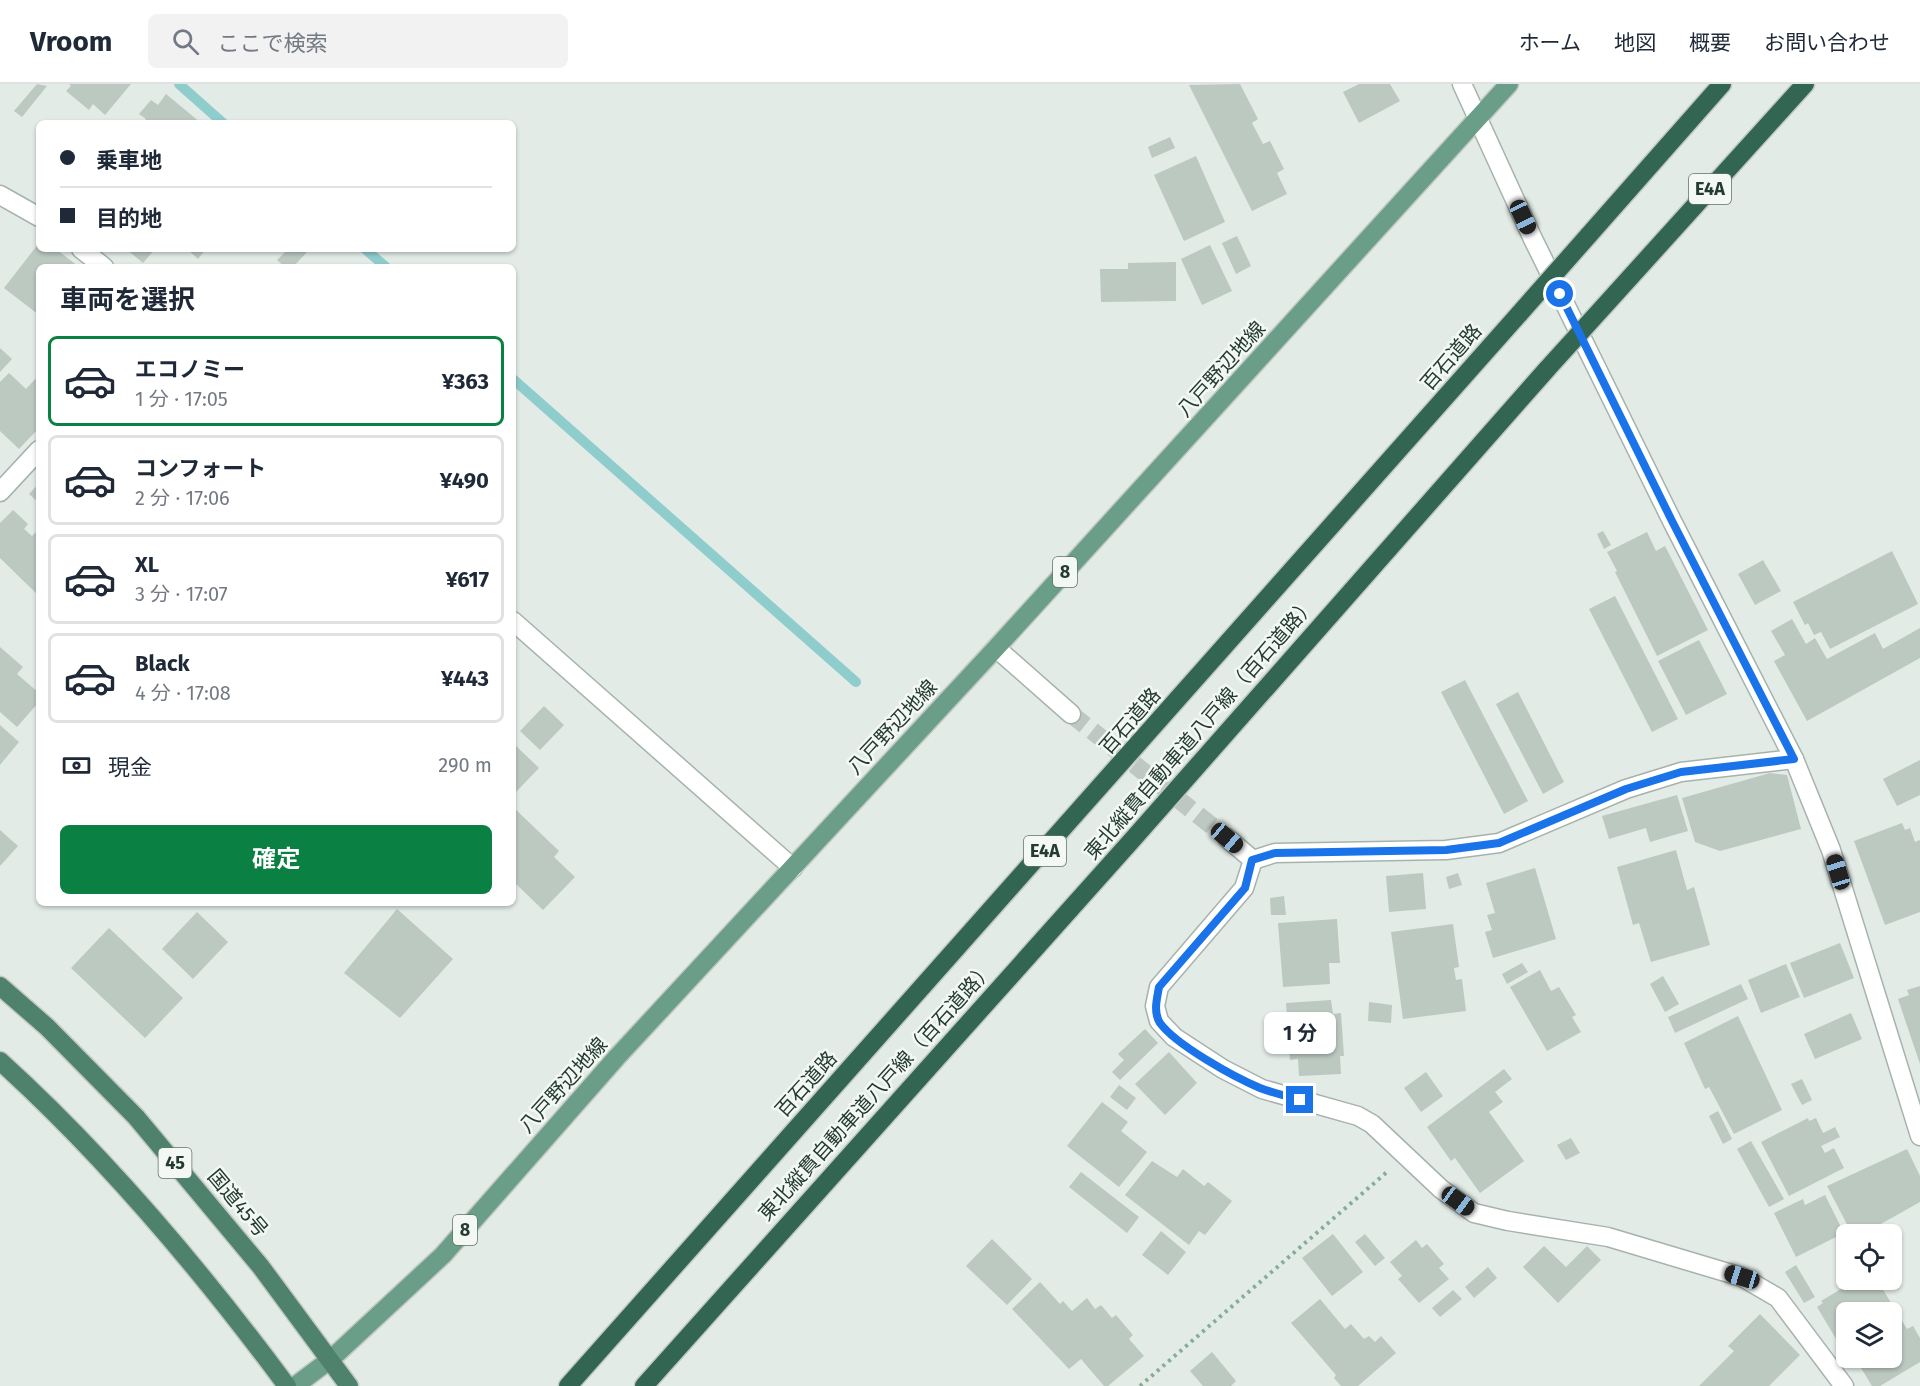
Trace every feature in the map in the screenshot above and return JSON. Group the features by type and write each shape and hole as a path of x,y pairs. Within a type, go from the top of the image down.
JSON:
{"highway":[{"name":"百石道路","path":"568,1386 1722,84"},
{"name":"東北縦貫自動車道八戸線（百石道路）","path":"644,1386 1133,839 1548,368 1805,84"},
{"name":"国道45号","path":"0,986 47,1027 136,1117 261,1267 349,1386"},
{"path":"0,1060 106,1165 224,1301 287,1386"},
{"path":"649,1386 694,1328"}],"main road":[{"name":"八戸野辺地線","path":"295,1386 331,1359 443,1255 617,1057 996,648 1509,84"}],"street":[{"path":"1462,84 1672,521 1794,759 1831,850 1920,1136"},
{"path":"0,195 36,216"},
{"path":"85,252 100,264"},
{"path":"0,492 36,453"},
{"path":"516,624 793,868"},
{"path":"996,648 1071,714"},
{"path":"1252,860 1275,853 1446,850 1499,843 1626,789 1681,772 1794,759"},
{"path":"1227,838 1252,860"},
{"path":"1252,860 1245,888 1159,987 1155,1006 1159,1021 1174,1037 1223,1069 1262,1089 1358,1116 1372,1124 1442,1189 1474,1213 1608,1237 1742,1277 1778,1298 1844,1386"}],"path":[{"path":"1140,1386 1406,1156"}],"building":[{"path":"37,84 47,86 22,117 14,111"},
{"path":"69,84 131,84 105,115 93,104 89,110 66,91 71,86"},
{"path":"1240,84 1258,119 1252,123 1263,144 1270,141 1284,169 1277,173 1287,194 1252,211 1189,85"},
{"path":"1359,84 1390,84 1400,101 1359,123 1343,92"},
{"path":"166,94 197,120 145,120 139,114 151,100 158,105"},
{"path":"1170,137 1175,148 1152,158 1148,147"},
{"path":"1196,156 1225,222 1184,241 1154,175"},
{"path":"1237,236 1251,266 1236,274 1222,243"},
{"path":"1210,245 1232,291 1202,305 1181,259"},
{"path":"36,247 36,252 60,252 75,264 36,264 36,313 4,288"},
{"path":"130,252 152,252 143,263"},
{"path":"190,252 204,252 198,259"},
{"path":"285,252 307,252 296,264 282,264 277,260"},
{"path":"1176,262 1176,301 1101,302 1100,269 1128,269 1128,263"},
{"path":"0,348 12,359 0,372"},
{"path":"9,373 26,389 36,378 36,431 19,449 0,431 0,382"},
{"path":"36,486 36,500 29,494"},
{"path":"13,510 28,524 24,529 32,536 36,532 36,593 0,558 0,523"},
{"path":"1603,531 1611,545 1604,549 1597,534"},
{"path":"1647,532 1656,551 1665,546 1708,630 1657,656 1607,552"},
{"path":"1892,551 1918,604 1830,649 1821,632 1814,635 1808,623 1805,625 1793,602"},
{"path":"1763,560 1781,591 1755,605 1738,574"},
{"path":"1615,596 1678,719 1652,732 1589,609"},
{"path":"1792,619 1806,644 1815,638 1827,659 1875,633 1883,649 1920,628 1920,658 1807,721 1774,661 1785,655 1771,631"},
{"path":"1699,640 1727,694 1686,715 1658,661"},
{"path":"0,647 23,667 17,674 36,690 36,705 17,727 0,712"},
{"path":"1465,680 1528,801 1504,814 1441,692"},
{"path":"1518,692 1564,782 1543,794 1496,704"},
{"path":"544,706 564,725 540,750 520,731"},
{"path":"0,725 19,742 0,765"},
{"path":"516,746 539,768 516,792"},
{"path":"1920,760 1920,795 1897,806 1883,779"},
{"path":"1770,773 1787,775 1801,829 1720,851 1695,842 1682,798"},
{"path":"1677,795 1688,831 1650,842 1646,828 1609,839 1602,816"},
{"path":"516,810 559,851 554,857 575,877 543,910 516,884"},
{"path":"1902,823 1905,830 1910,828 1915,842 1920,840 1920,912 1885,925 1854,841"},
{"path":"0,830 18,846 0,866"},
{"path":"1676,850 1687,890 1694,887 1710,945 1651,962 1639,923 1633,925 1617,867"},
{"path":"1535,868 1556,939 1493,958 1485,932 1492,930 1487,915 1495,913 1486,883"},
{"path":"1423,873 1426,909 1389,912 1386,876"},
{"path":"1458,873 1462,885 1449,889 1446,877"},
{"path":"1284,896 1286,915 1271,915 1270,898"},
{"path":"397,909 453,959 400,1018 344,973"},
{"path":"197,912 228,942 193,979 162,949"},
{"path":"1337,919 1340,963 1329,963 1330,984 1283,987 1278,923"},
{"path":"1453,924 1459,967 1454,968 1456,980 1462,979 1466,1011 1403,1019 1391,932"},
{"path":"109,928 183,998 145,1038 71,968"},
{"path":"1840,943 1854,978 1804,998 1790,963"},
{"path":"1522,963 1528,972 1507,984 1502,974"},
{"path":"1786,964 1800,997 1761,1013 1748,980"},
{"path":"1540,970 1551,991 1559,987 1576,1015 1572,1017 1581,1032 1547,1051 1510,987"},
{"path":"1663,976 1679,1004 1665,1012 1650,984"},
{"path":"1741,984 1748,999 1675,1033 1668,1017"},
{"path":"1920,986 1920,1064 1898,999 1909,995 1907,990"},
{"path":"1331,1000 1333,1014 1341,1013 1344,1056 1340,1056 1341,1074 1299,1076 1298,1059 1290,1060 1286,1003"},
{"path":"1369,1002 1392,1005 1391,1023 1368,1021"},
{"path":"1851,1013 1862,1039 1815,1059 1804,1034"},
{"path":"1738,1016 1782,1110 1734,1134 1709,1087 1705,1089 1684,1043"},
{"path":"1145,1029 1158,1043 1120,1080 1112,1072 1124,1060 1118,1054"},
{"path":"1169,1052 1197,1083 1165,1115 1135,1084"},
{"path":"1504,1069 1512,1079 1495,1092 1503,1102 1489,1112 1524,1161 1480,1193 1455,1158 1451,1161 1427,1127"},
{"path":"1426,1072 1443,1096 1421,1112 1404,1088"},
{"path":"1802,1079 1812,1100 1802,1105 1791,1084"},
{"path":"1119,1085 1136,1098 1127,1110 1110,1097"},
{"path":"1102,1102 1128,1122 1121,1131 1147,1152 1119,1187 1067,1146"},
{"path":"1718,1111 1732,1139 1723,1144 1709,1116"},
{"path":"1808,1118 1809,1121 1816,1118 1823,1133 1835,1127 1840,1137 1821,1146 1825,1153 1834,1148 1844,1168 1789,1196 1761,1142"},
{"path":"1571,1138 1580,1153 1566,1160 1557,1145"},
{"path":"1751,1141 1784,1199 1769,1207 1737,1149"},
{"path":"1907,1149 1920,1176 1920,1202 1881,1224 1847,1224 1827,1186"},
{"path":"1152,1161 1177,1177 1183,1169 1204,1186 1208,1182 1232,1201 1205,1235 1199,1231 1189,1245 1125,1195"},
{"path":"1081,1172 1139,1217 1127,1233 1069,1187"},
{"path":"1825,1195 1840,1224 1836,1224 1836,1237 1796,1257 1774,1213 1803,1199 1805,1205"},
{"path":"1161,1231 1186,1252 1168,1275 1142,1255"},
{"path":"1333,1234 1363,1272 1332,1296 1302,1258"},
{"path":"1365,1234 1385,1258 1375,1266 1355,1242"},
{"path":"992,1239 1032,1279 1007,1305 966,1266"},
{"path":"1416,1240 1422,1248 1427,1244 1444,1264 1439,1268 1449,1279 1419,1303 1398,1279 1402,1276 1390,1262"},
{"path":"1544,1246 1566,1267 1587,1246 1601,1260 1558,1303 1523,1267"},
{"path":"1796,1265 1815,1297 1804,1303 1785,1272"},
{"path":"1488,1267 1497,1278 1474,1298 1465,1287"},
{"path":"1040,1282 1060,1304 1063,1301 1072,1311 1087,1298 1095,1309 1101,1305 1112,1318 1116,1315 1133,1335 1129,1339 1144,1356 1108,1386 1104,1386 1081,1359 1069,1369 1012,1309"},
{"path":"1453,1290 1462,1299 1440,1317 1432,1308"},
{"path":"1839,1290 1883,1290 1891,1302 1836,1302 1836,1339 1817,1307 1823,1303 1821,1301"},
{"path":"1320,1299 1345,1329 1351,1324 1364,1339 1369,1336 1375,1342 1381,1336 1396,1353 1358,1386 1341,1386 1334,1378 1336,1375 1291,1323"},
{"path":"1760,1314 1800,1355 1769,1386 1699,1386 1734,1351 1728,1346"},
{"path":"1902,1321 1907,1329 1913,1326 1920,1338 1920,1362 1880,1386 1872,1386 1861,1368 1902,1368"},
{"path":"1212,1352 1236,1381 1231,1386 1203,1386 1190,1371"}],"waterway":[{"path":"179,84 220,120"},
{"path":"368,252 382,264"},
{"path":"516,382 856,682"}],"tunnel":[{"path":"1071,714 1227,838"}],"route":[{"path":"1300,1100 1262,1089 1223,1069 1174,1037 1159,1021 1155,1006 1159,987 1245,888 1252,860 1275,853 1446,850 1499,843 1530,832 1626,789 1681,772 1794,759 1672,521 1560,294"}]}
